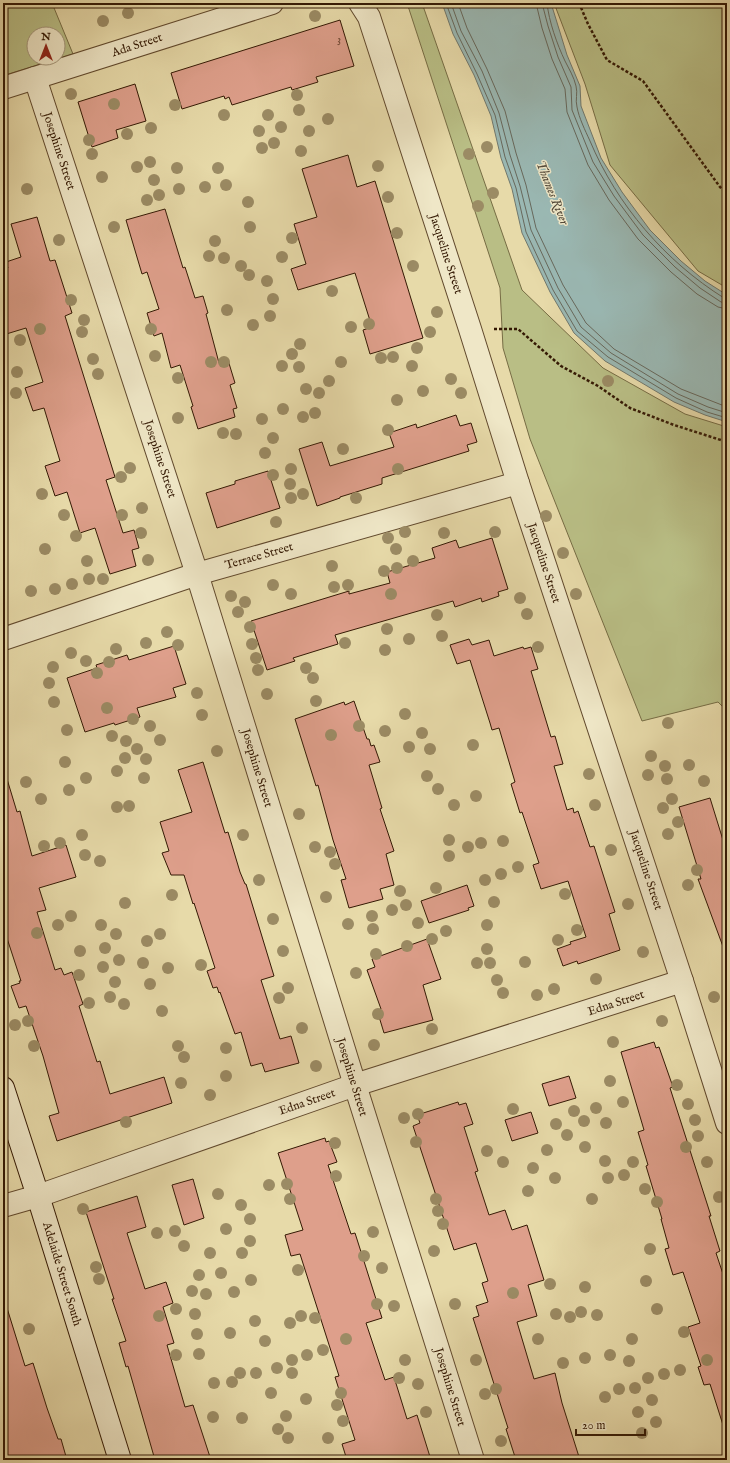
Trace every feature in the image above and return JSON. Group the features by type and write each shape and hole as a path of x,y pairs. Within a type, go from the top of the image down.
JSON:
{"street":[{"name":"Ada Street","path":"3,88 272,3"},
{"name":"Jacqueline Street","path":"360,3 369,17 518,483 727,1123"},
{"name":"Josephine Street","path":"35,78 197,574 355,1086 473,1460"},
{"name":"Terrace Street","path":"3,639 197,574 518,483"},
{"name":"Edna Street","path":"3,1206 38,1196 355,1086 682,982"},
{"name":"Adelaide Street South","path":"3,1088 120,1460"}],"path":[{"path":"579,3 607,60 643,81 720,187 727,194"},
{"path":"470,329 518,329 561,366 598,386 630,408 674,425 727,442"}],"green space":[{"path":"3,3 52,3 61,26 26,26 26,66 35,66 3,76"},
{"path":"407,3 422,3 522,290 603,368 685,414 727,427 727,711 718,702 642,721 530,439 503,348 500,288"},
{"path":"554,3 727,3 727,288 698,271 610,165 585,84"},
{"path":"66,37 73,54 66,56"}],"water":[{"name":"Thames River","path":"442,3 551,3 567,55 580,86 581,106 601,158 622,192 650,230 681,261 705,281 727,295 727,422 705,415 674,402 605,361 574,333 550,292 522,233 512,189 501,158 491,116 474,75 453,34"}],"building":[{"path":"340,20 354,66 316,77 318,82 292,90 291,87 232,105 229,97 225,99 224,96 182,109 171,73"},
{"path":"135,84 146,121 116,130 118,138 92,147 78,102"},
{"path":"348,155 357,187 375,181 423,338 370,354 363,330 372,327 355,273 298,290 291,269 306,264 294,224 317,217 302,169"},
{"path":"165,209 183,268 185,267 195,298 203,296 208,313 206,314 219,363 228,360 235,383 230,385 237,408 233,409 235,417 198,429 191,407 193,406 180,365 171,368 162,333 154,336 147,313 159,309 147,272 142,274 126,220"},
{"path":"37,217 50,261 55,260 72,313 65,316 115,477 106,480 123,533 134,530 139,548 132,550 136,566 110,574 95,528 80,533 67,492 55,496 45,466 60,461 44,408 33,411 25,388 43,382 26,328 3,335 3,270 8,268 6,262 21,257 11,224"},
{"path":"456,415 460,426 471,423 477,442 467,445 469,451 382,478 382,484 317,506 299,449 322,442 330,466 394,447 389,433 416,424 417,428"},
{"path":"268,471 280,508 217,528 206,493 235,484 235,481"},
{"path":"492,538 508,589 498,592 499,596 482,602 481,598 455,607 453,601 335,635 338,644 293,658 295,661 267,670 251,621 349,591 349,594 390,583 387,572 435,558 432,548 456,540 459,548"},
{"path":"469,639 472,645 489,640 494,656 523,647 524,649 531,647 538,669 531,671 551,737 555,736 563,764 554,766 567,810 573,808 574,813 578,811 590,847 594,846 615,912 609,914 620,950 578,964 577,961 563,966 557,949 571,944 570,942 586,937 568,881 541,889 533,865 539,863 522,812 520,813 511,784 515,782 499,728 492,730 470,660 457,664 450,645"},
{"path":"174,646 186,684 173,688 176,697 137,708 140,717 85,732 67,678 97,668 96,665 127,655 129,660"},
{"path":"354,701 367,739 369,739 371,746 374,745 380,762 369,765 382,808 380,809 394,851 386,854 394,885 380,889 383,899 349,908 341,880 346,879 333,840 318,785 316,786 295,719 344,702 345,705"},
{"path":"203,762 225,833 228,832 240,872 246,884 274,976 261,980 280,1039 291,1036 299,1063 265,1072 262,1063 251,1066 241,1032 235,1034 220,992 219,993 217,987 213,988 207,971 215,968 184,875 171,875 162,853 169,851 160,822 192,812 178,770"},
{"path":"7,779 17,812 20,811 32,856 66,845 76,877 39,888 46,910 37,912 55,970 61,968 64,975 72,972 83,1004 79,1006 97,1062 100,1061 110,1094 164,1077 172,1103 57,1141 49,1116 59,1113 43,1056 26,1006 19,1008 11,986 20,983 19,981 21,981 3,926 3,780"},
{"path":"710,798 727,853 727,952 725,952 698,879 701,879 679,807"},
{"path":"467,885 474,906 468,908 469,910 429,923 421,901"},
{"path":"427,939 441,979 423,985 433,1020 384,1033 377,1010 381,1009 367,970 375,967 372,959"},
{"path":"654,1042 656,1048 659,1047 673,1087 670,1088 711,1216 709,1216 720,1251 716,1253 727,1286 727,1424 723,1425 710,1384 704,1385 698,1367 701,1366 688,1327 700,1323 683,1272 673,1275 665,1249 669,1248 638,1132 644,1130 621,1052"},
{"path":"569,1076 576,1098 549,1106 542,1084"},
{"path":"458,1102 459,1105 466,1103 473,1124 464,1127 478,1171 475,1172 489,1215 505,1210 512,1230 527,1225 544,1280 528,1285 537,1316 517,1322 534,1379 555,1373 562,1403 580,1460 516,1460 506,1429 508,1428 473,1318 479,1316 476,1306 488,1302 482,1283 488,1281 476,1243 454,1250 413,1126 420,1123 417,1115"},
{"path":"531,1112 538,1133 512,1141 505,1120"},
{"path":"325,1138 326,1142 329,1141 337,1162 328,1165 351,1234 355,1233 382,1318 366,1323 385,1380 394,1377 407,1419 417,1415 431,1460 347,1460 342,1444 355,1440 335,1377 339,1376 300,1254 291,1256 285,1235 303,1230 278,1153"},
{"path":"193,1179 204,1218 184,1225 172,1185"},
{"path":"137,1196 146,1227 127,1233 145,1289 166,1282 173,1303 163,1307 174,1343 167,1345 185,1407 193,1405 211,1460 155,1460 128,1366 126,1367 119,1343 126,1341 86,1212"},
{"path":"7,1308 25,1366 33,1363 47,1408 58,1439 61,1439 67,1460 7,1460 3,1445 3,1309"}]}
